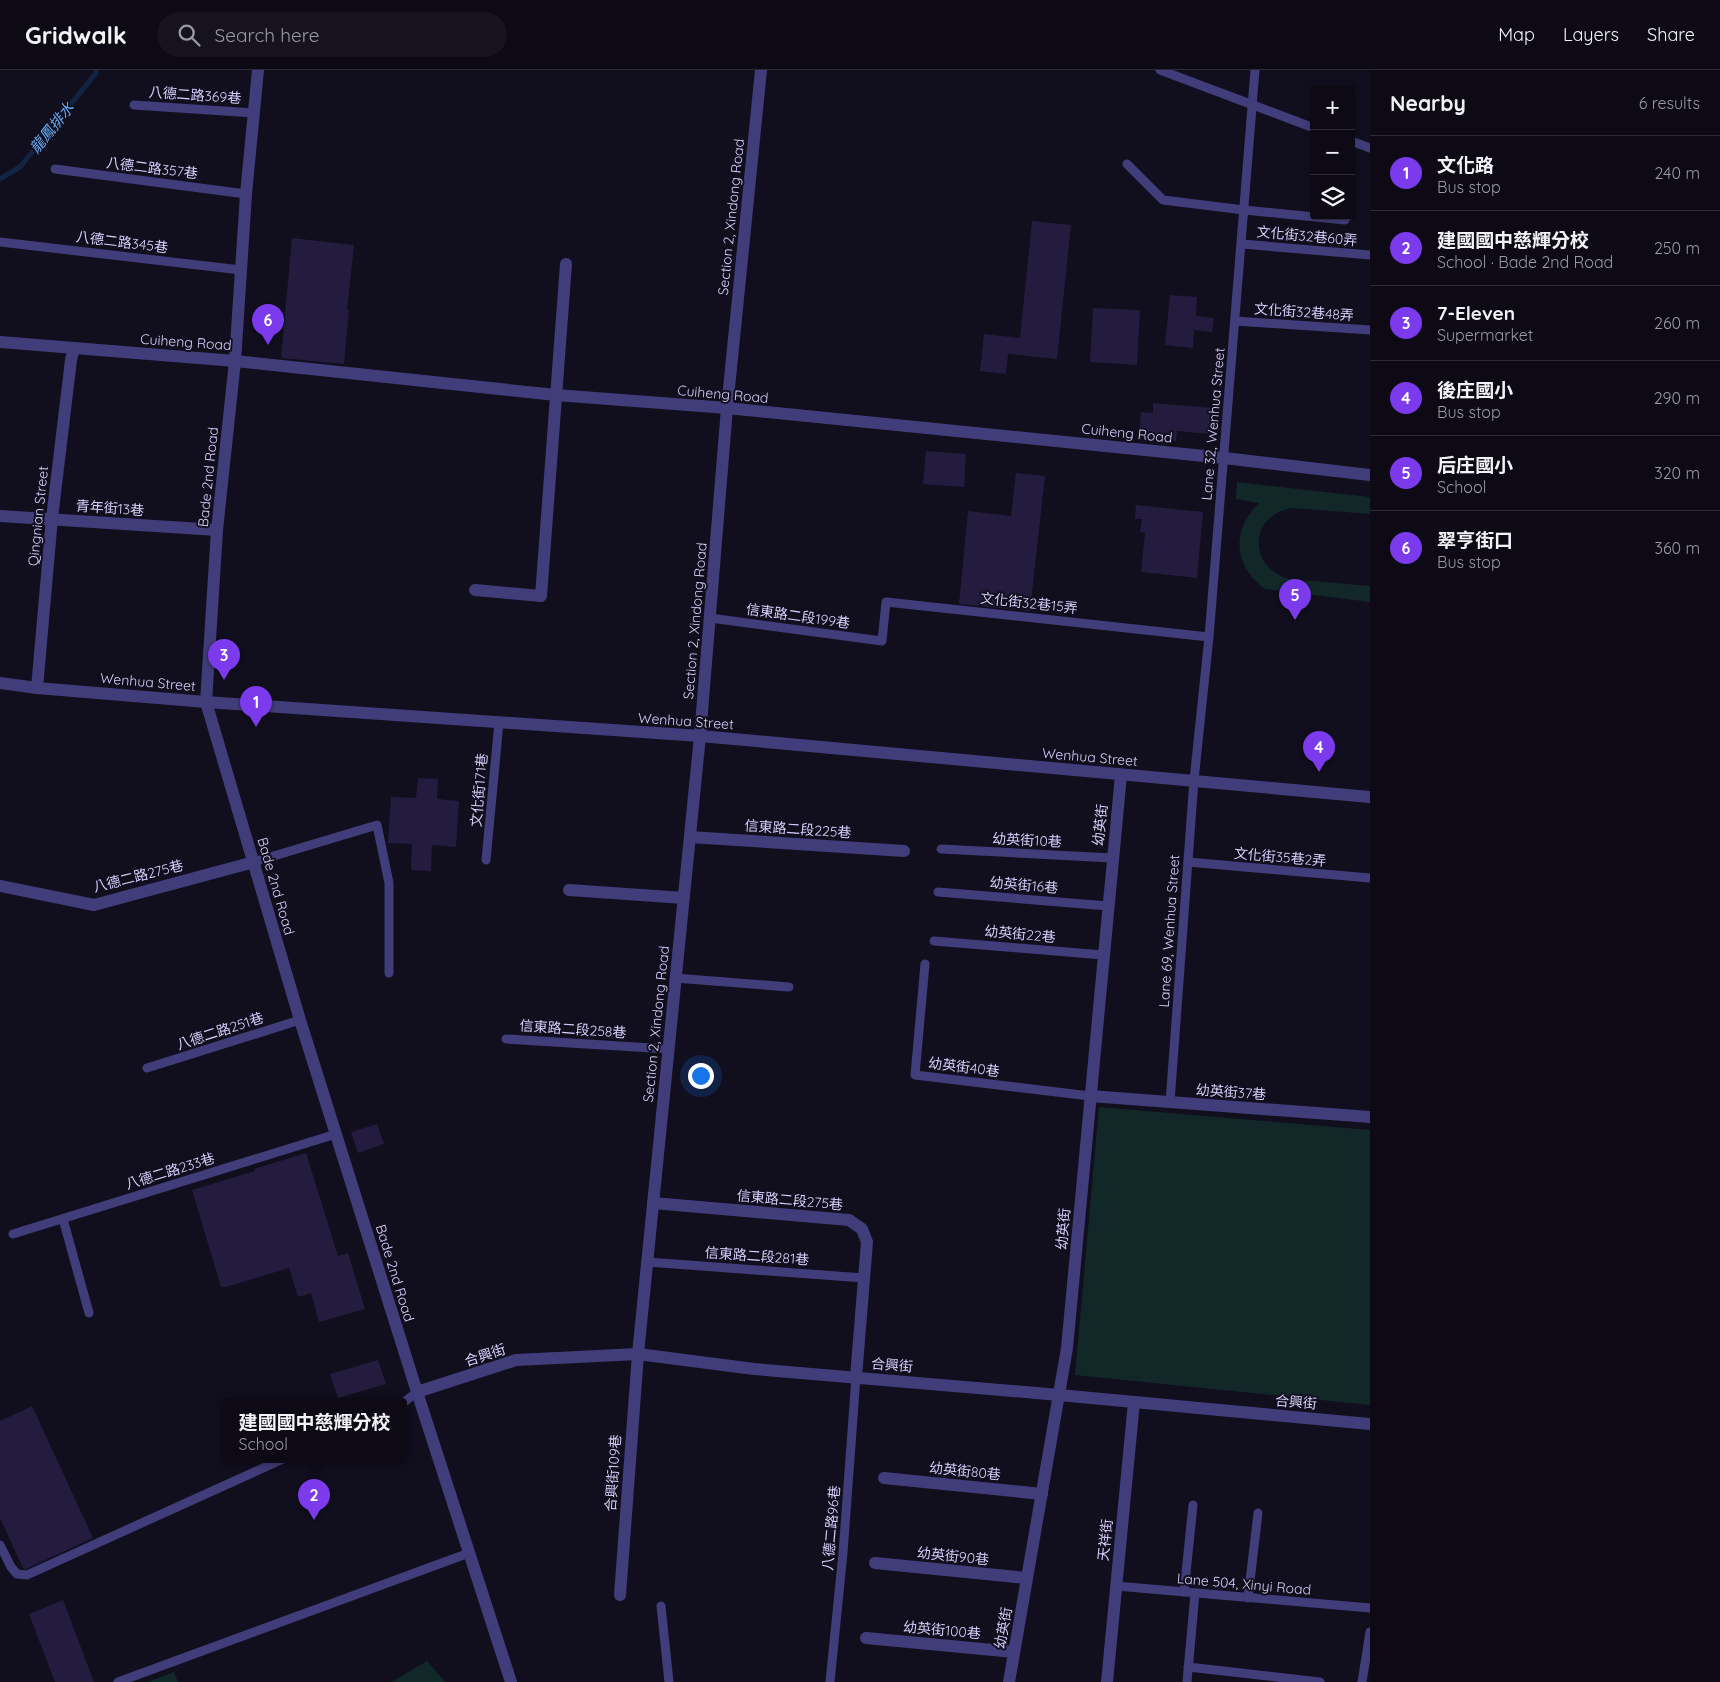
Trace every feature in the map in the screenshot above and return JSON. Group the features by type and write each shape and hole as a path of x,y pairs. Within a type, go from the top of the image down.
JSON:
{"street":[{"name":"Bade 2nd Road","path":"258,70 246,194 235,361 217,530 206,702 300,1020 417,1392 512,1682"},
{"name":"Section 2, Xindong Road","path":"638,1354 700,736 727,408 761,70"},
{"path":"475,590 540,596 566,264"},
{"name":"Cuiheng Road","path":"0,342 235,361 556,395 727,408 1224,458 1370,475"},
{"name":"Qingnian Street","path":"37,688 52,518 74,348"},
{"name":"青年街13巷","path":"0,516 217,530"},
{"name":"Wenhua Street","path":"0,683 37,688 206,702 700,736 1370,797"},
{"name":"幼英街","path":"1009,1682 1068,1348 1120,775"},
{"name":"信東路二段225巷","path":"690,837 904,851"},
{"name":"八德二路275巷","path":"0,886 94,905 254,862"},
{"path":"569,890 684,898"},
{"name":"幼英街37巷","path":"1090,1096 1370,1117"},
{"name":"信東路二段275巷","path":"653,1204 849,1220 862,1229 867,1242 856,1377"},
{"name":"合興街","path":"417,1392 516,1360 638,1354 754,1369 1370,1424"},
{"name":"合興街109巷","path":"620,1595 638,1354"},
{"name":"天祥街","path":"1107,1682 1134,1402"},
{"name":"幼英街80巷","path":"884,1478 1042,1494"},
{"name":"幼英街90巷","path":"875,1563 1027,1578"},
{"name":"幼英街100巷","path":"866,1638 1014,1652"}],"lane":[{"path":"1160,70 1310,127"},
{"name":"Lane 32, Wenhua Street","path":"1194,780 1209,637 1255,70"},
{"name":"八德二路369巷","path":"134,105 254,113"},
{"path":"1355,142 1370,148"},
{"path":"1127,164 1163,200 1310,217"},
{"name":"八德二路357巷","path":"55,169 246,194"},
{"name":"八德二路345巷","path":"0,242 241,270"},
{"name":"文化街32巷60弄","path":"1242,244 1370,255"},
{"name":"文化街32巷48弄","path":"1235,321 1370,330"},
{"name":"文化街32巷15弄","path":"882,641 886,602 1209,637"},
{"name":"信東路二段199巷","path":"710,618 882,641"},
{"name":"文化街171巷","path":"486,860 499,722"},
{"name":"Lane 69, Wenhua Street","path":"1170,1102 1194,780"},
{"path":"254,862 377,825 389,883 389,973"},
{"name":"幼英街10巷","path":"940,849 1112,858"},
{"name":"文化街35巷2弄","path":"1188,862 1370,878"},
{"name":"幼英街16巷","path":"938,892 1108,906"},
{"name":"幼英街22巷","path":"934,941 1103,956"},
{"name":"幼英街40巷","path":"925,964 915,1076 1090,1096"},
{"path":"676,978 789,987"},
{"name":"八德二路251巷","path":"147,1068 300,1020"},
{"name":"信東路二段258巷","path":"506,1039 668,1049"},
{"name":"八德二路233巷","path":"13,1234 336,1134"},
{"path":"63,1219 89,1313"},
{"name":"信東路二段281巷","path":"647,1262 864,1278"},
{"name":"八德二路96巷","path":"830,1682 843,1553 856,1377"},
{"path":"407,1400 417,1392"},
{"path":"0,1545 17,1574 27,1575 274,1463"},
{"path":"1184,1592 1193,1505"},
{"path":"1248,1598 1258,1513"},
{"path":"118,1682 469,1553"},
{"name":"Lane 504, Xinyi Road","path":"1116,1586 1370,1608"},
{"path":"1187,1682 1195,1593"},
{"path":"661,1606 668,1682"},
{"path":"1362,1682 1370,1632"},
{"path":"1188,1667 1320,1682"}],"green space":[{"path":"1237,482 1370,497 1370,514 1293,508 1278,512 1268,520 1261,530 1259,541 1260,553 1266,564 1275,573 1289,579 1370,586 1370,602 1265,589 1254,580 1242,559 1240,536 1250,514 1259,503 1236,499"},
{"path":"1099,1107 1370,1130 1370,1405 1075,1375"},
{"path":"427,1661 445,1682 391,1682"},
{"path":"174,1672 178,1682 147,1682"}],"building":[{"path":"1032,221 1071,225 1057,359 1008,354 1006,374 980,371 984,334 1020,338"},
{"path":"292,238 354,245 347,310 349,310 344,364 281,358"},
{"path":"1170,295 1197,297 1196,316 1214,318 1212,332 1194,330 1193,348 1165,345"},
{"path":"1093,308 1140,310 1137,365 1090,362"},
{"path":"1153,403 1212,408 1210,434 1177,431 1176,441 1139,438 1141,412 1153,413"},
{"path":"926,451 966,454 964,487 923,484"},
{"path":"1016,473 1045,476 1030,611 959,604 968,511 1011,516"},
{"path":"1136,505 1203,512 1197,578 1141,572 1145,533 1140,532 1142,519 1135,519"},
{"path":"418,778 438,779 437,799 459,801 456,847 432,845 431,871 411,870 412,844 388,843 391,797 416,798"},
{"path":"377,1124 384,1144 358,1153 351,1132"},
{"path":"306,1153 338,1256 348,1253 365,1309 319,1322 311,1293 298,1297 289,1268 221,1287 192,1190"},
{"path":"378,1360 386,1384 338,1398 330,1374"},
{"path":"32,1406 93,1538 26,1569 23,1568 0,1518 0,1421"},
{"path":"63,1600 94,1682 55,1682 29,1614"}],"waterway":[{"name":"龍鳳排水","path":"0,179 20,167 96,73 96,70"}],"place":[{"name":"翠亨街口","path":"268,345"},
{"name":"后庄國小","path":"1295,620"},
{"name":"7-Eleven","path":"224,680"},
{"name":"文化路","path":"256,727"},
{"name":"後庄國小","path":"1319,772"},
{"name":"建國國中慈輝分校","path":"314,1520"}]}
